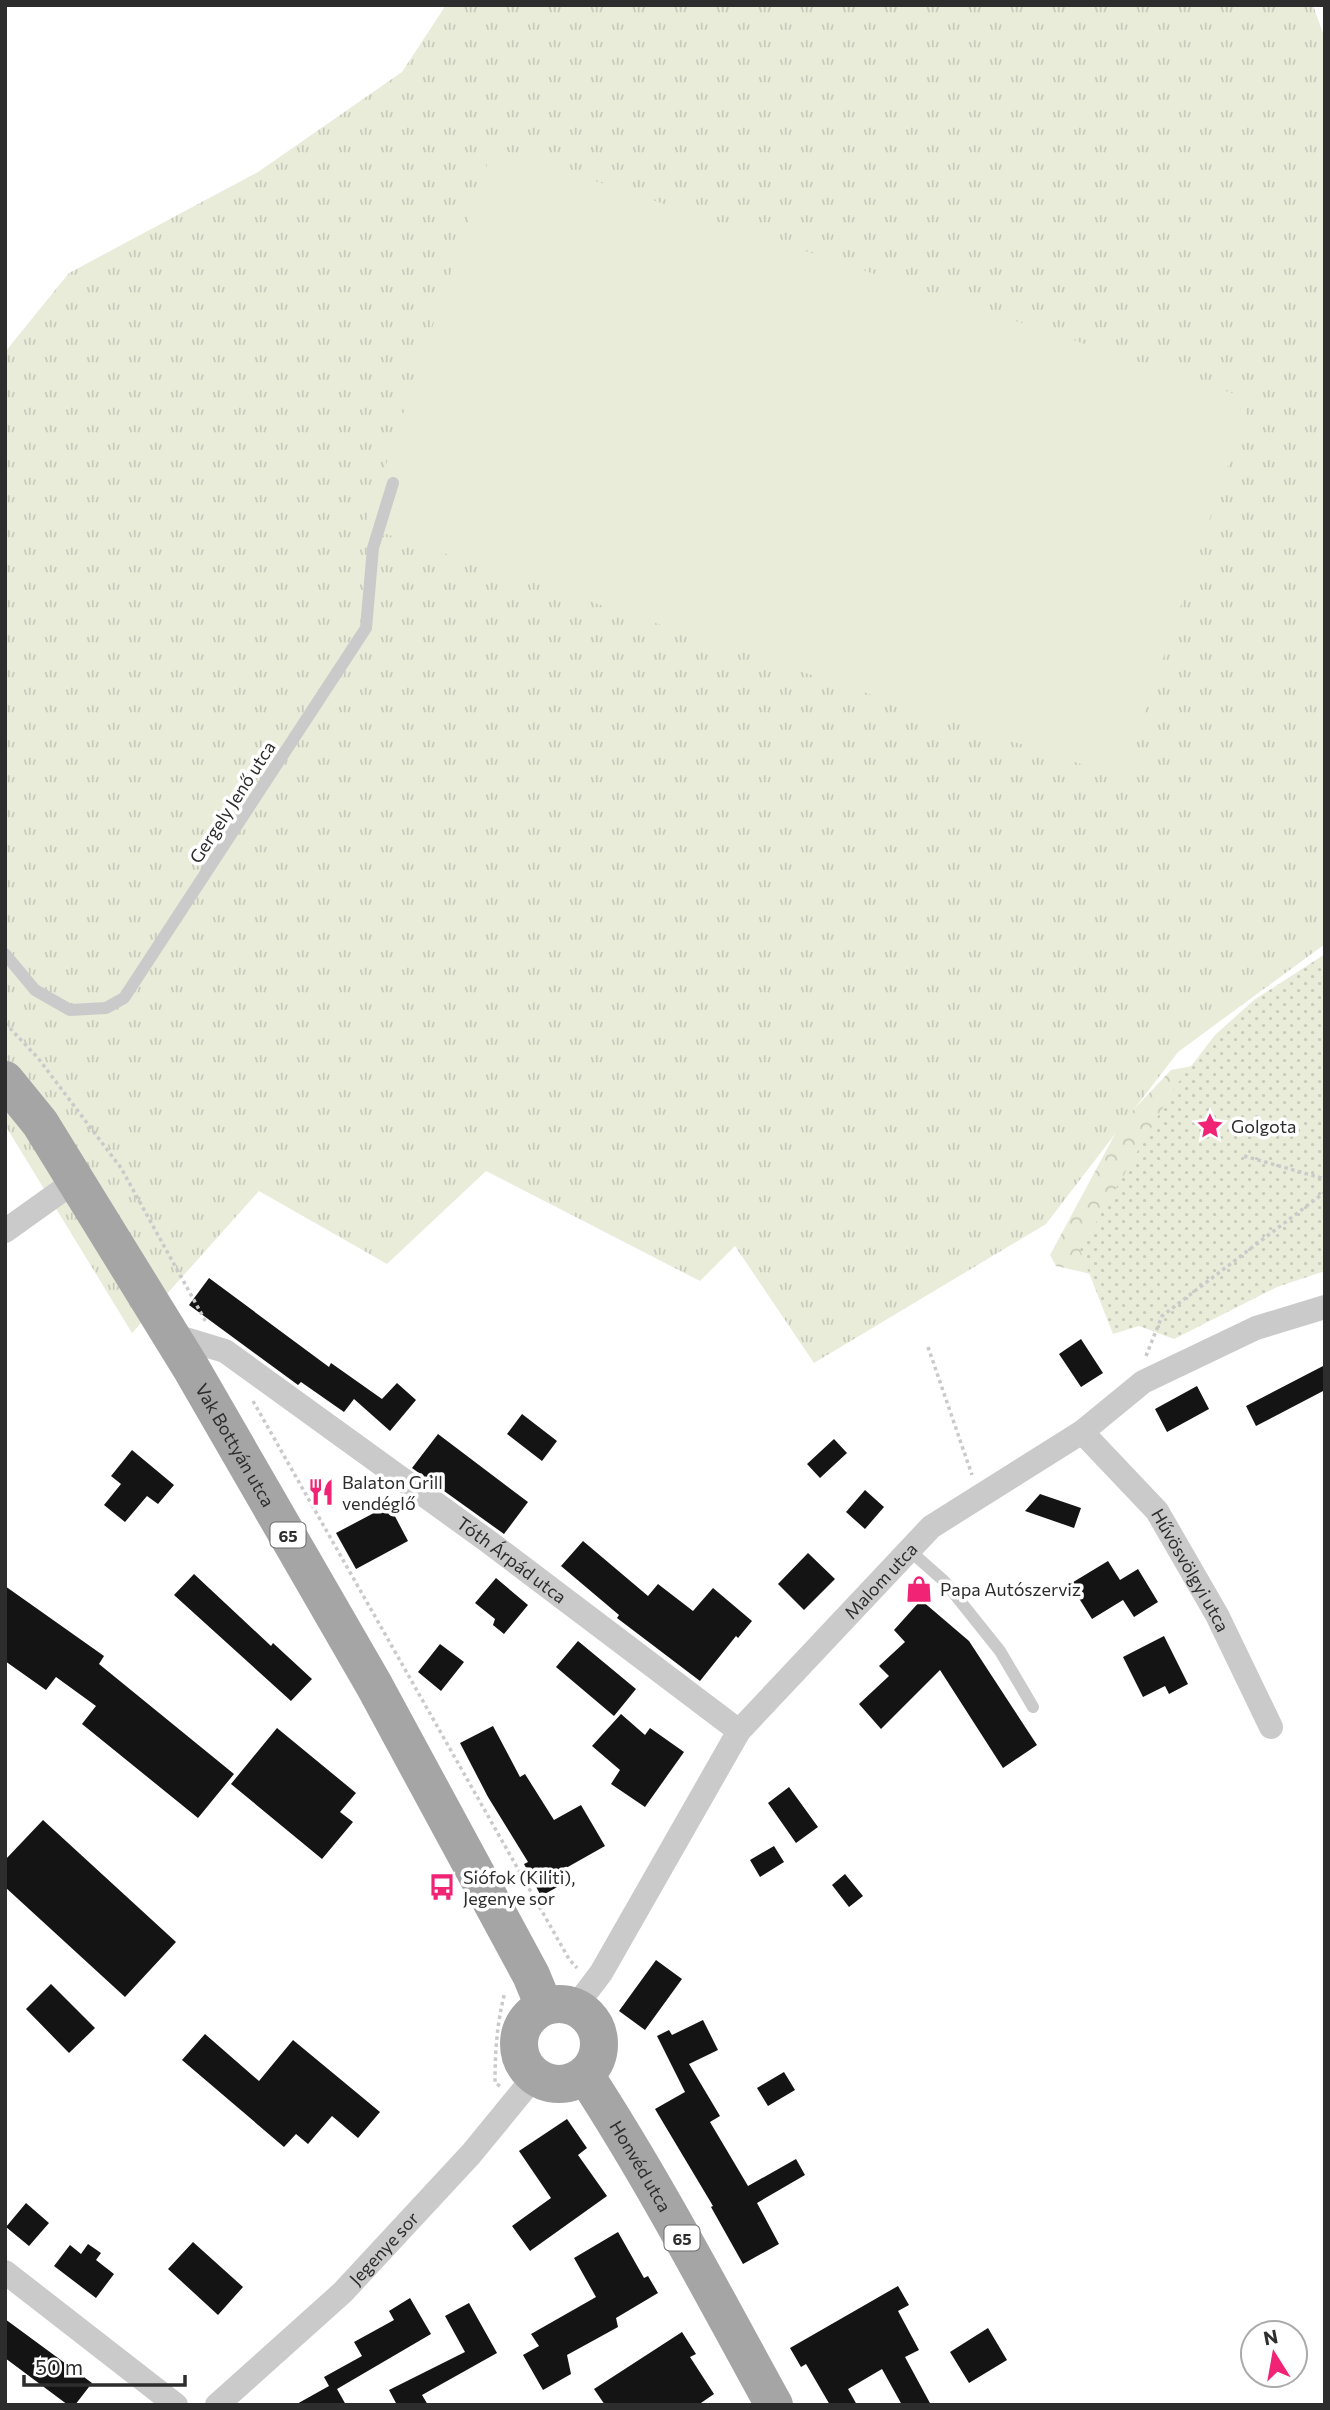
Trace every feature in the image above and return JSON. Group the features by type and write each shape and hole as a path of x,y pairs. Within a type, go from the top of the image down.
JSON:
{"main road":[{"name":"Vak Bottyán utca","path":"5,1080 40,1123 172,1335 550,1996"},
{"name":"65","path":"550,1996 593,2021 600,2044 593,2066 585,2075"},
{"path":"550,1996 525,2021 520,2032 518,2045 526,2068 527,2087 547,2082 560,2084 585,2075"},
{"name":"Honvéd utca","path":"585,2075 616,2122 670,2215 774,2405"}],"street":[{"path":"5,1231 75,1181"},
{"name":"Malom utca","path":"550,1996 601,1973 739,1731 930,1527 1082,1432 1143,1382 1255,1328 1325,1307"},
{"name":"Tóth Árpád utca","path":"172,1335 225,1351 489,1542 739,1731"},
{"name":"Hűvösvölgyi utca","path":"1082,1432 1157,1511 1217,1615 1271,1727"},
{"name":"Jegenye sor","path":"217,2405 343,2292 471,2154 527,2087"},
{"path":"5,2272 176,2405"}],"lane":[{"name":"Gergely Jenő utca","path":"5,954 34,990 71,1010 106,1008 124,998 366,628 373,548 393,483"},
{"path":"909,1550 944,1581 1000,1651 1033,1707"}],"path":[{"path":"5,1023 38,1058 121,1168 197,1310 225,1351"},
{"path":"1244,1156 1325,1179"},
{"path":"1143,1382 1147,1353 1162,1316 1325,1192"},
{"path":"928,1347 980,1496"},
{"path":"252,1398 569,1959 550,1996 506,1992 498,2020 495,2082 527,2087"}],"green space":[{"path":"446,5 1313,5 1325,39 1325,944 1178,1052 1046,1224 814,1363 735,1246 700,1281 486,1171 387,1264 259,1191 132,1333 5,1125 5,352 69,273 258,172 402,72"},
{"path":"493,147 1250,399 1123,778 365,527"},
{"path":"1325,954 1325,1271 1277,1287 1174,1339 1139,1326 1113,1334 1080,1250 1175,1087 1215,1035 1254,1000"},
{"path":"1203,1064 1091,1274 1056,1266 1050,1255 1121,1123 1171,1070"}],"building":[{"path":"209,1278 329,1367 331,1363 382,1399 397,1383 416,1400 390,1431 354,1399 344,1412 301,1382 298,1385 189,1305"},
{"path":"1081,1339 1103,1373 1081,1387 1059,1354"},
{"path":"1325,1365 1325,1390 1256,1426 1246,1406"},
{"path":"1197,1386 1209,1409 1167,1432 1155,1409"},
{"path":"522,1414 557,1441 542,1461 507,1434"},
{"path":"438,1434 528,1502 504,1534 412,1468"},
{"path":"834,1439 847,1453 820,1478 807,1464"},
{"path":"132,1450 174,1485 158,1504 147,1496 125,1522 104,1505 121,1484 111,1476"},
{"path":"865,1490 884,1507 865,1529 846,1512"},
{"path":"1040,1494 1081,1508 1074,1528 1025,1511"},
{"path":"389,1505 408,1541 356,1569 336,1533"},
{"path":"583,1541 648,1596 658,1584 693,1611 713,1588 752,1621 738,1638 736,1636 700,1681 617,1618 619,1615 561,1566"},
{"path":"808,1553 835,1579 804,1610 778,1584"},
{"path":"1108,1561 1120,1580 1138,1569 1158,1602 1134,1617 1123,1600 1092,1619 1070,1584"},
{"path":"194,1574 271,1646 273,1643 312,1679 291,1701 174,1595"},
{"path":"496,1578 528,1605 504,1634 493,1625 495,1619 475,1603"},
{"path":"5,1586 104,1656 99,1664 234,1774 198,1818 82,1724 96,1706 56,1677 46,1690 5,1661"},
{"path":"921,1600 969,1641 1037,1745 1003,1768 940,1670 881,1729 859,1704 889,1676 879,1666 905,1642 894,1630"},
{"path":"1164,1636 1188,1684 1169,1694 1165,1686 1143,1697 1123,1657"},
{"path":"578,1641 636,1689 614,1716 556,1667"},
{"path":"440,1644 464,1662 441,1691 418,1672"},
{"path":"621,1714 645,1735 650,1728 684,1752 645,1807 611,1784 620,1770 592,1746"},
{"path":"493,1726 520,1777 525,1774 554,1820 581,1805 605,1846 566,1868 572,1879 541,1896 524,1864 528,1862 488,1797 460,1743"},
{"path":"277,1728 356,1793 340,1812 353,1822 322,1859 231,1784"},
{"path":"789,1787 818,1827 796,1843 768,1803"},
{"path":"43,1820 176,1942 125,1997 5,1887 5,1860"},
{"path":"774,1846 784,1862 760,1877 750,1860"},
{"path":"845,1874 863,1896 849,1907 832,1885"},
{"path":"656,1960 682,1979 645,2030 619,2011"},
{"path":"51,1984 95,2028 69,2053 26,2009"},
{"path":"703,2020 718,2050 689,2064 720,2116 710,2122 748,2186 796,2159 805,2175 757,2203 779,2244 743,2264 711,2207 713,2206 655,2109 685,2092 657,2036 669,2030 672,2035"},
{"path":"205,2034 259,2081 293,2040 380,2112 358,2138 332,2116 308,2144 296,2134 284,2147 182,2060"},
{"path":"784,2072 795,2090 768,2106 757,2088"},
{"path":"567,2119 587,2148 578,2155 607,2196 530,2251 512,2226 551,2198 519,2151"},
{"path":"26,2203 49,2223 29,2246 6,2227"},
{"path":"618,2232 644,2278 648,2276 658,2293 616,2318 618,2327 567,2355 571,2374 543,2390 523,2355 539,2346 531,2334 596,2297 574,2258"},
{"path":"193,2242 243,2287 218,2315 168,2269"},
{"path":"88,2244 101,2253 96,2260 114,2274 96,2298 54,2266 70,2245 81,2254"},
{"path":"898,2286 909,2305 898,2311 919,2350 905,2357 931,2405 902,2405 882,2369 848,2389 857,2405 830,2405 806,2364 801,2367 790,2348"},
{"path":"410,2298 431,2334 337,2389 346,2405 295,2405 329,2386 324,2377 362,2356 354,2342 394,2320 389,2311"},
{"path":"469,2303 497,2353 422,2395 428,2405 397,2405 389,2390 465,2352 445,2316"},
{"path":"5,2319 92,2383 75,2405 68,2405 5,2358"},
{"path":"988,2328 1007,2360 969,2383 950,2352"},
{"path":"682,2332 696,2354 690,2357 714,2394 698,2405 605,2405 594,2389"}],"place":[{"name":"Golgota","path":"1210,1126"},
{"name":"Balaton Grill vendéglő","path":"321,1492"},
{"name":"Papa Autószerviz","path":"919,1589"},
{"name":"Siófok (Kiliti), Jegenye sor","path":"442,1887"}]}
